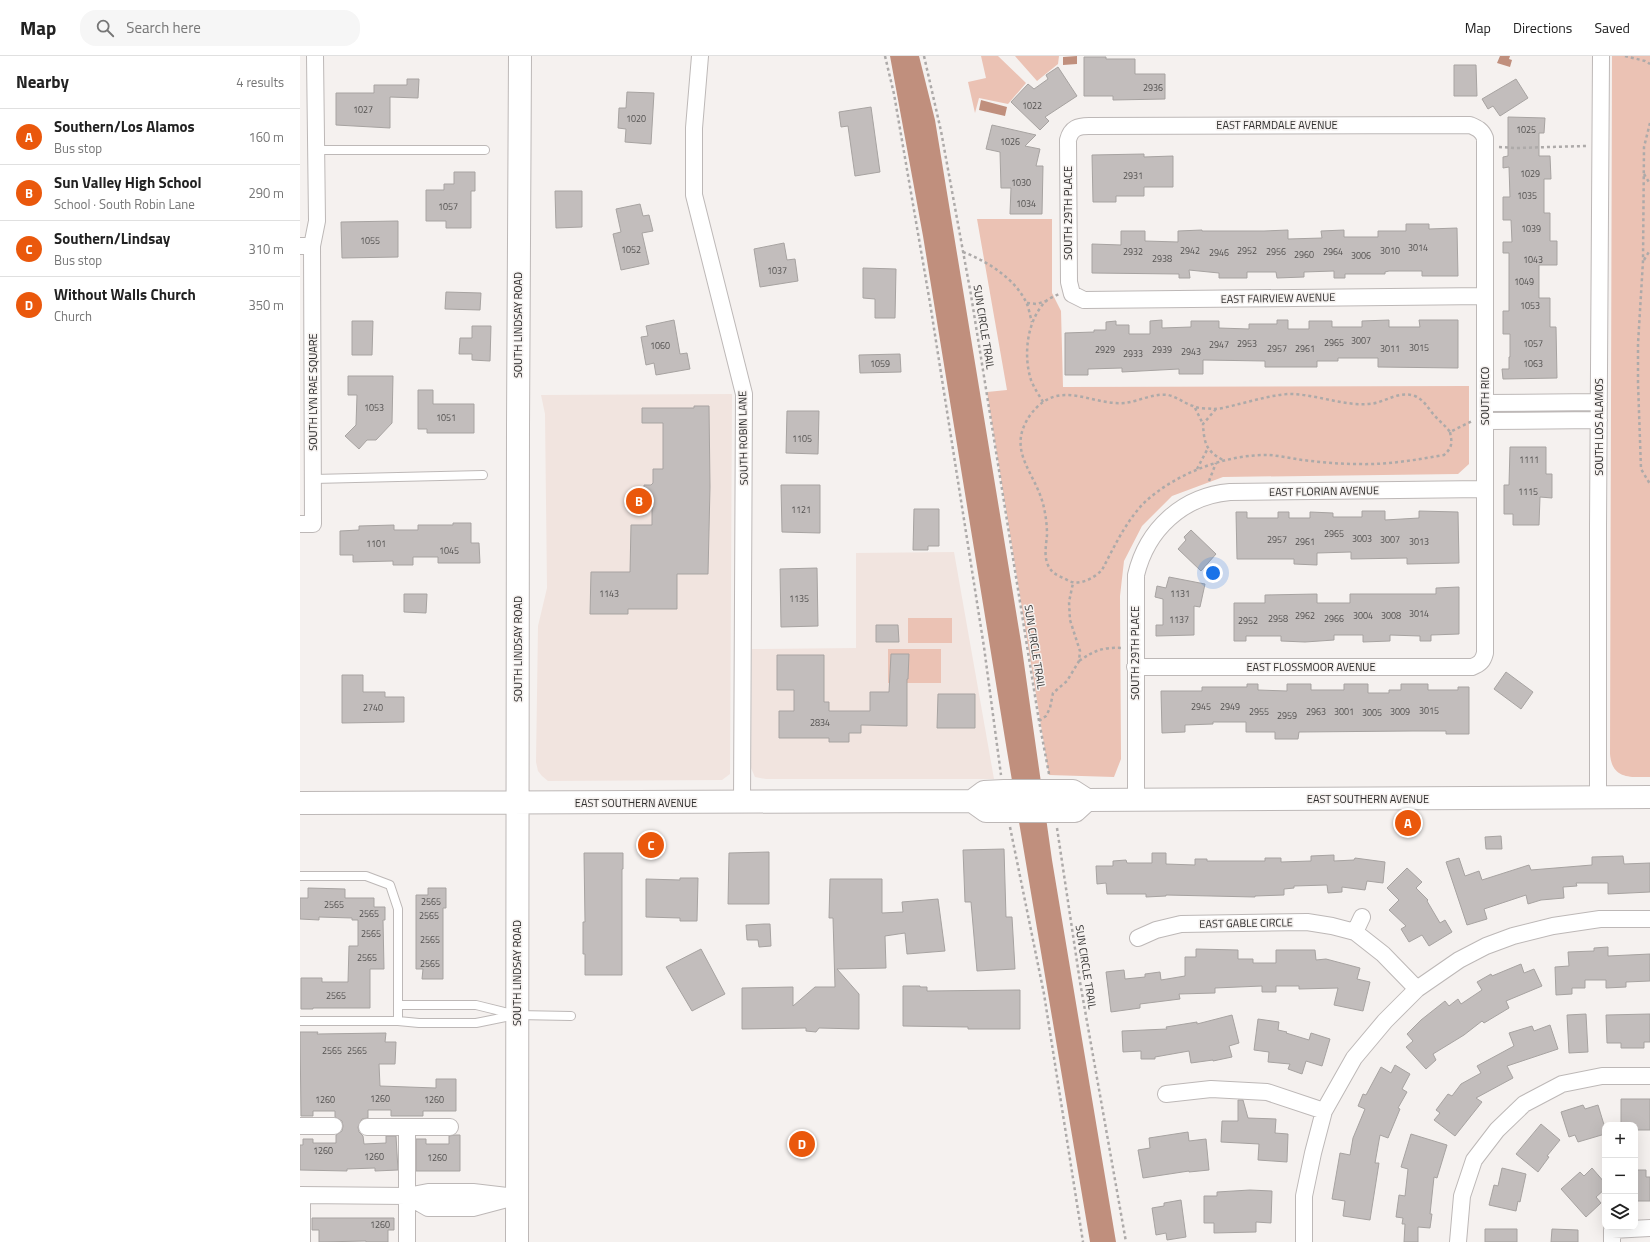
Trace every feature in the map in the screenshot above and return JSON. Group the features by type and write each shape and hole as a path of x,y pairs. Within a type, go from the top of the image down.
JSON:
{"main road":[{"name":"SOUTH LINDSAY ROAD","path":"517,1242 520,56"},
{"name":"EAST SOUTHERN AVENUE","path":"300,803 742,803 972,801 984,792 1009,801 1048,801 1073,791 1087,800 1650,797"}],"street":[{"name":"SOUTH LYN RAE SQUARE","path":"300,524 313,524 306,246 317,221 315,56"},
{"name":"SOUTH ROBIN LANE","path":"700,56 694,128 694,195 744,394 742,803"},
{"name":"SOUTH LOS ALAMOS","path":"1598,798 1601,56"},
{"name":"EAST FARMDALE AVENUE","path":"1070,132 1076,128 1089,126 1470,125 1483,132"},
{"name":"SOUTH 29TH PLACE","path":"1070,132 1068,140 1071,291"},
{"name":"SOUTH RICO","path":"1483,132 1485,145 1485,653 1483,659"},
{"name":"EAST FAIRVIEW AVENUE","path":"1071,291 1084,300 1485,296"},
{"path":"1485,412 1599,402"},
{"path":"1485,412 1599,420"},
{"name":"EAST FLORIAN AVENUE","path":"1170,518 1186,505 1196,500 1219,493 1484,489"},
{"name":"SOUTH 29TH PLACE","path":"1136,800 1135,585 1139,563 1148,543 1170,518"},
{"name":"EAST FLOSSMOOR AVENUE","path":"1135,667 1472,667 1479,664 1483,659"},
{"path":"1355,932 1362,917"},
{"path":"1304,1242 1304,1196 1324,1111 1354,1058 1385,1021 1417,990 1459,960 1486,946 1513,936 1553,926 1600,919 1650,919"},
{"name":"EAST GABLE CIRCLE","path":"1138,938 1156,930 1181,924 1307,922 1332,926 1355,932 1383,954 1417,990"},
{"path":"1458,1242 1462,1196 1474,1160 1497,1130 1524,1104 1562,1084 1602,1076 1650,1076"},
{"path":"1166,1094 1211,1089 1267,1092 1324,1111"},
{"path":"300,1126 334,1126"},
{"path":"367,1127 450,1127"},
{"path":"407,1127 407,1242"},
{"path":"302,1242 301,1195 407,1196 428,1192 443,1200 473,1192 516,1197"},
{"path":"1612,1236 1650,1228"}],"lane":[{"path":"316,150 485,150"},
{"path":"313,479 483,475"},
{"path":"300,876 366,876 390,885 398,909 398,1021"},
{"path":"398,1005 476,1005 517,1015"},
{"path":"300,1020 476,1023 517,1015 571,1016"}],"path":[{"path":"885,56 894,94 930,303 1009,801 1044,994 1083,1242"},
{"name":"SUN CIRCLE TRAIL","path":"924,56 942,131 963,252 1039,721 1048,801 1126,1242"},
{"path":"1625,56 1645,61 1650,64"},
{"path":"1650,123 1644,147 1643,261 1638,344 1641,469 1650,484"},
{"path":"1497,147 1516,148 1586,146"},
{"path":"1644,172 1650,184"},
{"path":"1643,261 1650,250"},
{"path":"963,252 976,257 1012,282 1027,303 1032,322"},
{"path":"1027,303 1037,304 1071,291"},
{"path":"1043,402 1032,381 1028,364 1028,342 1032,322 1046,301"},
{"path":"1068,394 1109,403 1125,403 1157,395 1168,395 1178,398 1194,407 1216,409 1286,394 1314,396 1354,404 1371,404 1396,395 1406,395 1416,397 1424,403 1434,416 1450,432 1452,444 1450,450 1444,455 1395,463 1358,464 1324,462 1267,455 1223,460 1197,470 1163,489 1146,502 1132,519 1102,570 1096,576 1087,580 1073,583 1052,572 1047,562 1044,550 1046,520 1040,490 1024,463 1021,452 1021,438 1025,423 1032,413 1043,402 1068,394"},
{"path":"1194,407 1203,424 1204,436 1208,448 1213,455 1223,460"},
{"path":"1203,424 1216,409"},
{"path":"1450,432 1485,412"},
{"path":"1197,470 1208,448"},
{"path":"1039,721 1046,716 1054,693 1067,682 1079,661 1080,651 1070,620 1069,602 1073,583"},
{"path":"1079,661 1101,648 1123,648"}],"shaded area":[{"path":"890,56 919,56 935,120 1021,642 1052,860 1116,1242 1090,1242 1007,751 923,236"},
{"path":"981,56 998,56 1026,83 1008,104 979,98 975,113 968,82 986,78"},
{"path":"1015,56 1059,56 1058,64 1037,81"},
{"path":"1077,56 1077,64 1063,65 1063,57"},
{"path":"1500,56 1510,56 1509,59 1512,60 1510,67 1497,63"},
{"path":"1612,56 1650,56 1650,777 1630,777 1619,773 1614,769 1610,754"},
{"path":"981,100 1007,107 1005,116 979,110"},
{"path":"977,219 1052,219 1052,293 1061,311 1063,387 1469,386 1469,464 1458,474 1223,477 1172,496 1142,526 1124,561 1120,596 1121,759 1114,777 1049,775 987,392 1007,390"},
{"path":"732,394 730,774 722,780 548,781 538,771 536,762 538,626 547,588 545,414 541,395"},
{"path":"954,552 994,779 766,779 755,777 751,768 752,649 856,648 856,553"},
{"path":"908,618 952,618 952,643 908,643"},
{"path":"888,649 941,649 941,683 888,683"}],"building":[{"path":"1084,57 1135,59 1135,74 1165,74 1165,99 1113,100 1113,96 1084,96"},
{"path":"1454,65 1476,65 1477,96 1454,96"},
{"path":"1058,67 1077,96 1045,117 1049,121 1040,130 1011,102 1028,84 1034,89 1048,79 1046,75"},
{"path":"407,79 419,79 418,98 390,97 390,128 336,125 336,93 374,93 374,85 407,85"},
{"path":"1516,79 1528,98 1500,116 1493,106 1488,109 1482,99"},
{"path":"627,92 654,93 651,144 625,142 626,129 618,128 619,108 626,108"},
{"path":"871,107 880,172 855,176 848,126 841,127 839,112"},
{"path":"1508,117 1545,118 1544,133 1539,133 1539,156 1550,156 1551,179 1544,179 1544,213 1550,213 1550,241 1557,241 1557,265 1539,265 1539,298 1550,298 1550,327 1556,327 1557,378 1503,379 1502,369 1509,369 1510,357 1510,334 1503,334 1503,311 1509,311 1509,253 1503,253 1503,242 1512,242 1511,220 1503,220 1503,197 1510,197 1509,167 1503,168 1503,157 1508,156"},
{"path":"992,125 1036,135 1025,146 1040,149 1036,166 1043,166 1042,214 1010,214 1011,188 1001,188 1000,152 986,149"},
{"path":"1144,154 1144,157 1173,156 1173,187 1144,187 1144,196 1116,196 1116,202 1093,202 1092,155"},
{"path":"454,172 475,172 475,191 471,191 471,228 446,228 446,221 426,221 426,190 444,190 444,184 454,184"},
{"path":"555,191 582,191 582,227 556,228"},
{"path":"640,204 643,216 649,215 653,231 642,233 649,264 621,270 613,234 621,232 616,209"},
{"path":"398,221 398,257 342,258 341,222"},
{"path":"1406,224 1429,224 1429,229 1457,228 1458,276 1422,276 1422,271 1389,271 1385,272 1385,274 1345,274 1345,278 1334,278 1334,271 1304,272 1304,277 1277,278 1276,272 1247,272 1247,278 1219,278 1219,273 1189,270 1190,278 1179,278 1179,274 1092,273 1092,244 1121,245 1121,231 1145,231 1145,241 1178,242 1178,231 1288,230 1288,239 1322,238 1321,231 1344,230 1344,237 1378,237 1378,231 1406,231"},
{"path":"784,243 787,260 795,259 798,281 760,287 754,249"},
{"path":"863,268 896,269 895,318 875,318 875,299 863,298"},
{"path":"446,292 481,293 480,310 445,309"},
{"path":"674,320 680,354 687,353 690,369 656,375 654,363 646,365 641,337 648,336 646,326"},
{"path":"1162,320 1162,328 1191,327 1191,321 1219,321 1219,328 1249,329 1249,324 1277,324 1277,320 1288,320 1288,329 1309,329 1309,321 1332,321 1332,327 1362,327 1362,321 1389,320 1389,327 1420,327 1419,320 1458,320 1458,368 1378,367 1378,358 1338,358 1338,361 1317,361 1317,367 1265,367 1265,361 1203,360 1203,374 1179,374 1179,369 1122,372 1122,368 1088,369 1088,375 1065,375 1065,333 1106,330 1106,322 1116,321 1116,325 1129,325 1129,334 1150,334 1150,321"},
{"path":"352,321 373,321 372,355 352,355"},
{"path":"472,326 491,326 490,361 472,360 472,354 459,354 460,338 472,338"},
{"path":"900,354 901,372 860,373 859,355"},
{"path":"348,376 393,376 392,423 376,440 367,440 359,449 345,436 356,425 357,395 348,395"},
{"path":"418,390 433,390 433,404 474,404 474,433 427,433 427,429 418,429"},
{"path":"694,406 709,406 710,487 708,574 677,574 677,609 628,609 628,614 590,614 591,572 630,572 631,525 652,525 652,497 651,495 644,495 644,485 651,485 653,483 653,469 663,469 663,423 642,423 642,408 694,408"},
{"path":"787,411 819,411 818,454 786,453"},
{"path":"1510,447 1546,447 1546,474 1552,474 1552,498 1540,497 1539,525 1513,525 1513,514 1504,514 1504,485 1509,485"},
{"path":"781,485 820,485 820,533 782,532"},
{"path":"914,509 939,509 939,546 928,546 928,550 913,550"},
{"path":"1362,511 1385,511 1385,520 1419,518 1419,511 1458,512 1459,563 1407,564 1407,558 1351,559 1351,552 1317,553 1317,565 1294,564 1294,559 1237,559 1236,512 1247,512 1247,518 1278,518 1278,512 1289,512 1289,518 1310,518 1310,512 1333,513 1333,517 1362,517"},
{"path":"453,523 471,523 471,543 479,543 480,563 438,563 438,557 413,557 413,565 393,565 393,561 353,562 353,555 340,555 340,531 359,530 359,526 394,525 394,530 418,530 418,525 453,525"},
{"path":"1191,530 1216,554 1201,571 1178,549 1186,540 1184,537"},
{"path":"817,568 818,626 781,627 780,569"},
{"path":"1169,577 1205,584 1200,607 1194,606 1194,635 1156,636 1156,625 1163,625 1163,599 1155,597 1157,586 1166,588"},
{"path":"1459,587 1459,634 1431,635 1431,641 1420,641 1420,636 1390,635 1390,641 1363,642 1363,635 1334,635 1334,640 1305,642 1281,641 1281,636 1246,636 1246,641 1234,641 1234,603 1265,603 1265,595 1317,594 1317,603 1350,603 1350,594 1436,594 1436,588"},
{"path":"404,594 427,594 426,613 404,612"},
{"path":"876,625 898,625 899,642 876,642"},
{"path":"891,654 909,654 907,679 907,726 861,725 861,733 849,733 849,742 829,742 829,738 779,738 779,711 794,711 794,690 777,690 777,655 824,655 824,702 829,702 829,711 870,711 870,692 889,692"},
{"path":"1506,672 1533,692 1521,709 1494,689"},
{"path":"342,675 363,675 363,692 385,692 385,697 404,697 404,722 342,723"},
{"path":"1247,684 1258,684 1258,690 1287,691 1287,684 1311,684 1311,690 1344,690 1344,684 1368,684 1368,693 1389,693 1389,690 1401,690 1401,684 1428,684 1428,690 1458,690 1458,687 1469,687 1469,734 1446,734 1446,731 1299,732 1298,739 1275,739 1275,732 1246,732 1246,722 1213,722 1213,724 1185,725 1185,732 1162,733 1161,691 1202,691 1202,687 1247,687"},
{"path":"938,694 975,694 975,728 937,728"},
{"path":"1501,836 1502,849 1486,849 1485,837"},
{"path":"1004,849 1006,917 1012,917 1015,969 977,971 971,902 965,902 963,850"},
{"path":"769,852 769,904 728,904 729,853"},
{"path":"584,853 623,853 622,975 585,975 585,954 583,954 583,922 585,922"},
{"path":"1152,853 1166,853 1166,864 1195,865 1195,859 1207,859 1207,861 1265,861 1265,858 1281,858 1281,862 1311,861 1311,856 1334,855 1334,861 1354,860 1355,858 1385,862 1383,883 1367,881 1365,890 1342,887 1342,892 1328,893 1327,885 1294,886 1294,888 1284,889 1284,895 1255,897 1166,895 1146,897 1146,894 1107,894 1106,883 1097,884 1096,866 1113,866 1113,861 1126,860 1127,863 1152,863"},
{"path":"1623,856 1624,864 1650,863 1650,892 1608,894 1608,883 1576,883 1577,886 1563,887 1564,898 1541,900 1528,904 1526,895 1484,909 1487,919 1467,925 1446,862 1459,858 1465,876 1479,871 1482,880 1529,865 1531,870 1592,865 1592,857"},
{"path":"1407,868 1422,882 1416,888 1428,900 1427,901 1440,923 1445,920 1452,932 1429,946 1422,935 1409,942 1401,929 1406,926 1389,910 1399,900 1387,888"},
{"path":"680,878 698,878 697,921 680,921 680,918 646,917 646,879 680,880"},
{"path":"830,879 882,879 882,913 903,912 902,902 938,899 945,951 907,954 905,933 885,936 886,968 837,969 859,994 859,1029 819,1028 816,1032 806,1031 806,1028 742,1029 742,988 793,987 793,1006 815,987 835,987 833,918 829,918"},
{"path":"308,888 345,889 345,898 374,898 374,907 385,907 385,920 383,920 384,969 370,969 370,1008 301,1009 301,978 322,978 322,982 348,982 349,946 358,946 358,920 352,920 352,918 319,917 319,920 300,919 300,898 308,898"},
{"path":"428,888 446,888 446,908 443,908 443,979 422,979 423,969 416,969 416,895 428,895"},
{"path":"770,924 771,946 759,947 758,940 747,940 746,925"},
{"path":"1608,947 1608,956 1650,954 1650,981 1626,982 1626,987 1606,988 1606,980 1585,980 1585,988 1572,988 1572,994 1556,995 1555,967 1569,966 1568,952 1594,951 1594,948"},
{"path":"701,949 725,994 692,1011 666,967"},
{"path":"1196,949 1238,950 1238,959 1253,959 1253,963 1276,963 1276,950 1315,950 1316,960 1326,959 1360,968 1357,979 1370,982 1363,1011 1334,1005 1338,988 1299,989 1299,986 1276,986 1276,992 1262,992 1262,986 1215,988 1215,993 1179,994 1180,999 1140,1004 1140,1008 1111,1012 1106,972 1124,970 1125,979 1145,977 1145,974 1160,972 1161,980 1185,976 1185,957 1196,957"},
{"path":"1521,964 1524,973 1534,969 1542,986 1506,1001 1509,1008 1484,1023 1482,1021 1464,1035 1433,1054 1436,1060 1426,1069 1406,1047 1413,1041 1407,1034 1421,1020 1445,1001 1449,1006 1458,999 1461,1004 1482,990 1477,982 1491,974 1492,976"},
{"path":"903,986 927,987 927,991 1020,990 1020,1029 968,1029 968,1027 903,1026"},
{"path":"1586,1014 1588,1052 1569,1053 1567,1015"},
{"path":"1650,1014 1650,1042 1644,1042 1644,1048 1621,1048 1621,1043 1607,1043 1606,1015"},
{"path":"1232,1015 1239,1043 1229,1046 1232,1057 1213,1061 1191,1063 1189,1051 1155,1057 1155,1059 1141,1059 1141,1051 1123,1052 1122,1031 1167,1029 1166,1027 1197,1022 1197,1024"},
{"path":"1258,1019 1279,1022 1278,1030 1309,1040 1311,1033 1330,1039 1322,1066 1306,1061 1302,1074 1288,1069 1290,1064 1268,1062 1269,1052 1254,1050"},
{"path":"1550,1025 1558,1049 1507,1066 1513,1078 1476,1098 1482,1102 1455,1136 1434,1120 1440,1113 1436,1110 1448,1094 1452,1096 1461,1084 1481,1073 1477,1066 1514,1046 1509,1033 1532,1026 1534,1031"},
{"path":"300,1032 318,1032 317,1034 386,1033 385,1042 396,1042 395,1064 379,1064 380,1086 436,1088 436,1079 456,1079 456,1111 423,1111 423,1116 391,1116 391,1110 368,1110 368,1118 362,1119 358,1127 359,1132 363,1136 364,1144 386,1143 386,1136 396,1136 398,1170 375,1171 375,1168 347,1169 347,1171 300,1170 300,1145 303,1145 303,1139 313,1139 313,1143 336,1143 336,1135 342,1131 343,1126 342,1121 335,1117 335,1111 313,1111 313,1116 301,1116"},
{"path":"1395,1065 1410,1074 1402,1089 1407,1092 1398,1108 1400,1109 1388,1138 1380,1135 1375,1163 1379,1163 1370,1220 1343,1216 1345,1201 1332,1199 1340,1153 1350,1155 1353,1138 1365,1109 1358,1106 1363,1094 1366,1095 1381,1067 1391,1073"},
{"path":"1621,1099 1650,1099 1650,1130 1638,1130 1638,1122 1621,1122"},
{"path":"1238,1100 1243,1100 1248,1118 1276,1119 1275,1133 1288,1134 1287,1162 1258,1160 1259,1144 1221,1142 1222,1121 1238,1121"},
{"path":"1583,1105 1585,1109 1598,1105 1603,1122 1602,1135 1578,1142 1575,1135 1569,1137 1561,1112"},
{"path":"1541,1124 1560,1140 1547,1156 1549,1157 1538,1172 1516,1154"},
{"path":"1188,1132 1189,1141 1206,1139 1209,1170 1189,1171 1143,1178 1138,1150 1150,1148 1149,1138"},
{"path":"1411,1134 1447,1145 1437,1178 1434,1177 1430,1228 1418,1227 1418,1242 1404,1242 1405,1224 1402,1224 1403,1218 1396,1217 1399,1195 1405,1196 1408,1169 1401,1167"},
{"path":"460,1135 460,1171 416,1171 416,1139 426,1139 426,1144 449,1144 449,1136"},
{"path":"1502,1168 1526,1174 1520,1202 1518,1201 1516,1211 1489,1205 1494,1185 1498,1186"},
{"path":"1592,1168 1602,1180 1602,1192 1596,1197 1601,1203 1586,1217 1561,1189 1580,1172 1584,1176"},
{"path":"1638,1170 1646,1170 1646,1177 1650,1177 1650,1201 1638,1201"},
{"path":"1250,1190 1272,1191 1271,1223 1256,1222 1256,1232 1214,1233 1214,1223 1204,1223 1204,1196 1217,1196 1217,1192"},
{"path":"1181,1200 1186,1237 1167,1240 1166,1233 1156,1235 1152,1208 1164,1206 1164,1203"},
{"path":"312,1218 394,1218 394,1230 388,1230 388,1242 319,1242 319,1230 312,1230"},
{"path":"1485,1229 1517,1229 1517,1242 1485,1242"},
{"path":"1552,1229 1578,1230 1578,1242 1551,1242"}],"place":[{"name":"Sun Valley High School","path":"639,501"},
{"name":"Southern/Los Alamos","path":"1408,823"},
{"name":"Southern/Lindsay","path":"651,845"},
{"name":"Without Walls Church","path":"802,1144"}]}
